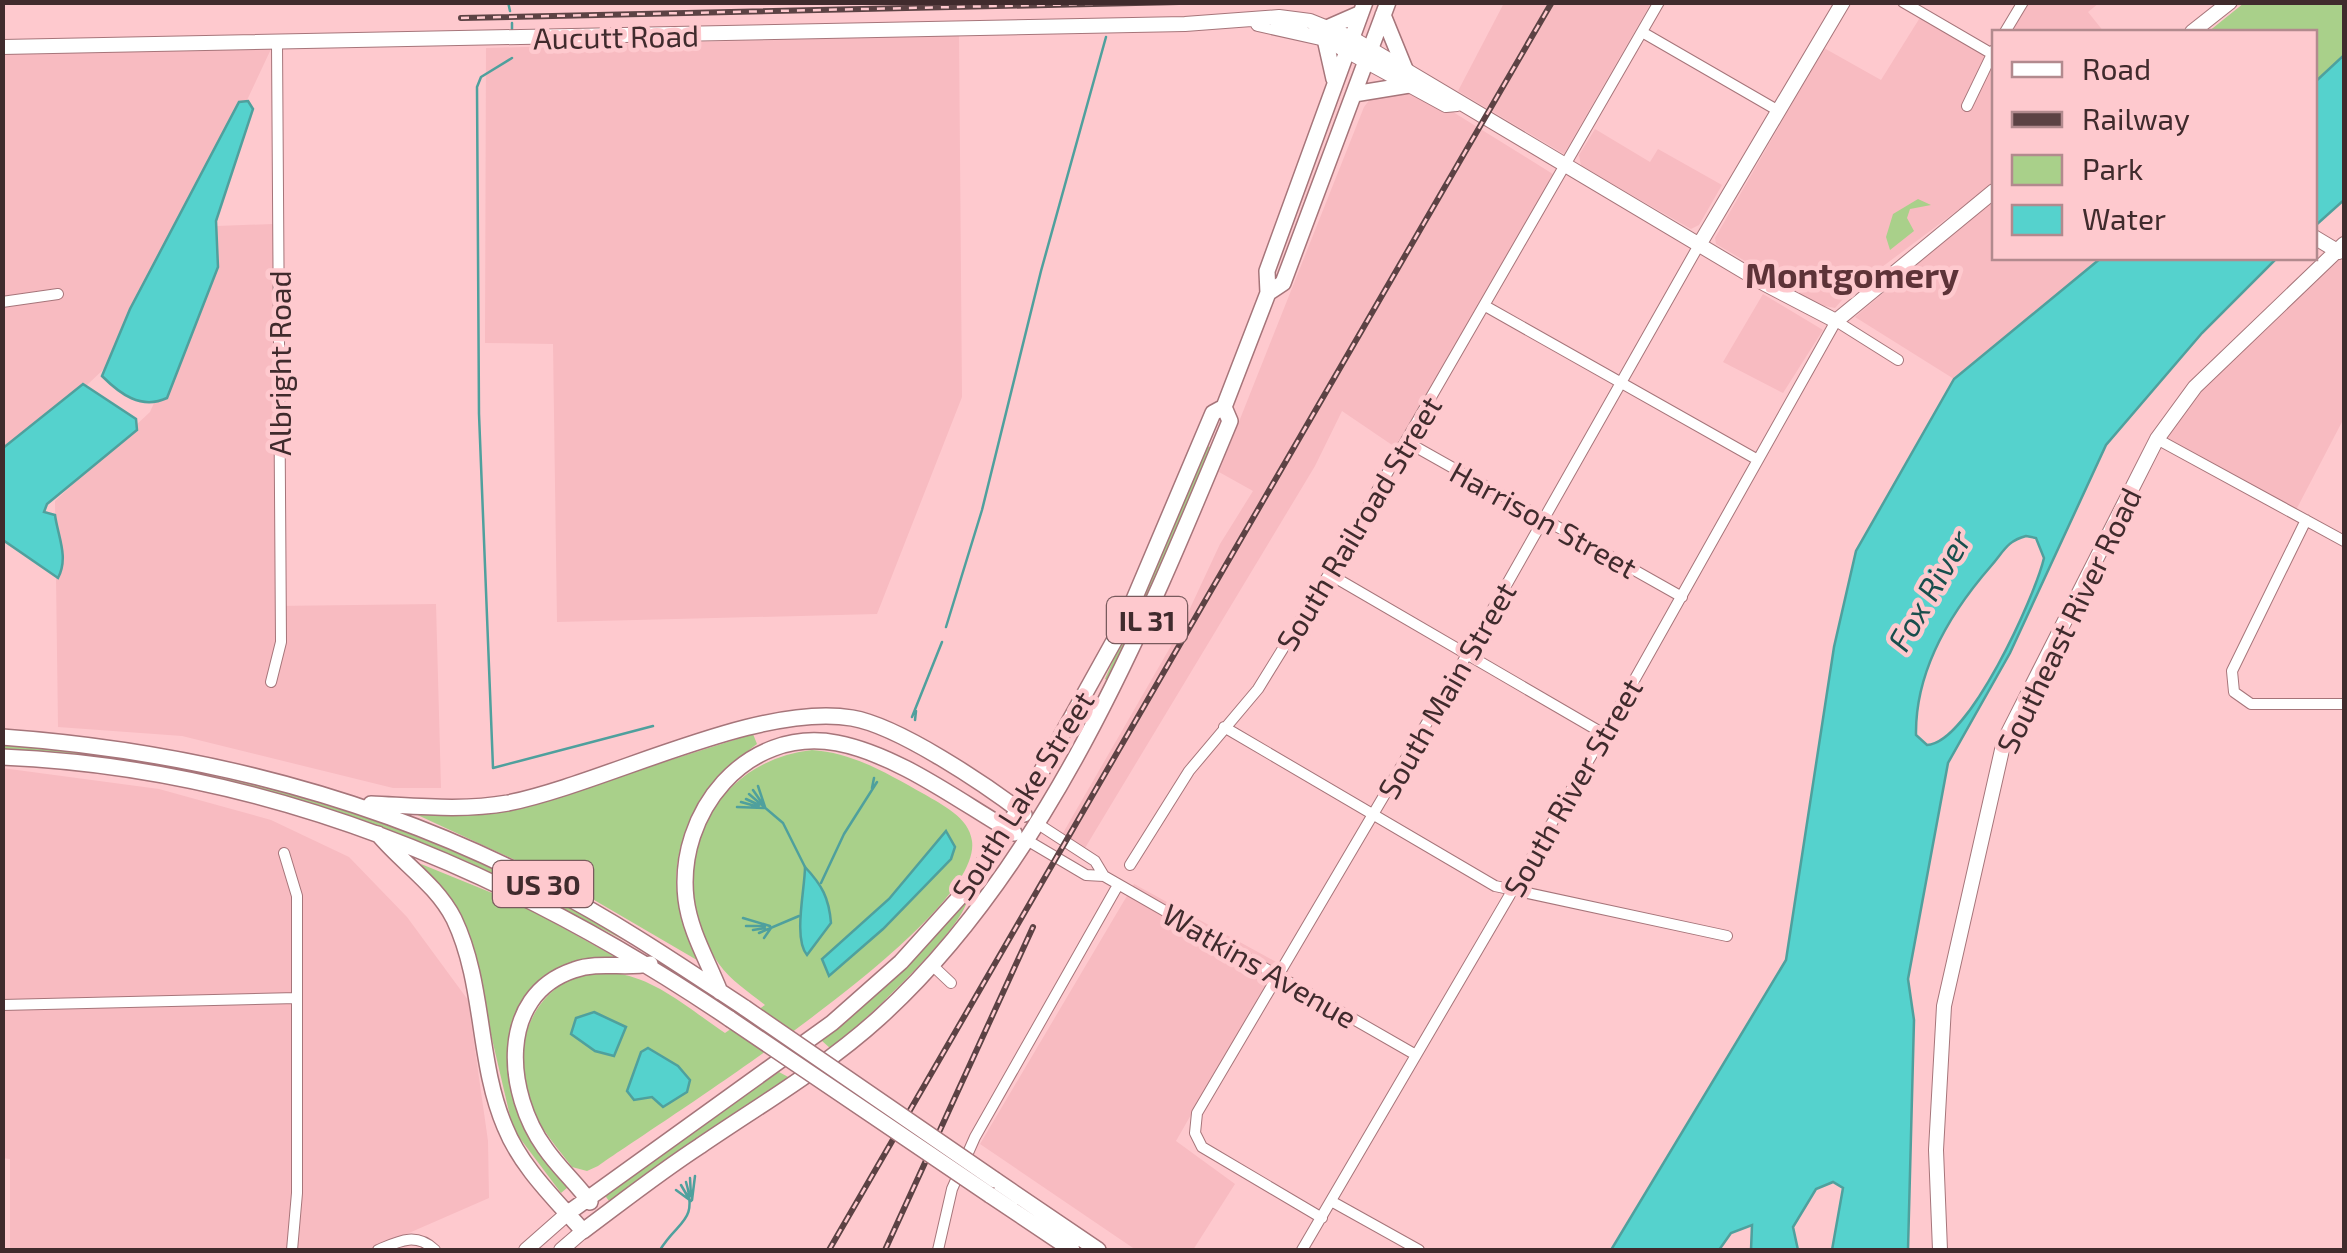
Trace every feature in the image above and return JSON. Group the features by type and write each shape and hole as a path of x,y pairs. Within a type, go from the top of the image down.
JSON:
{"main road":[{"path":"1334,85 1327,33 1363,8"},
{"name":"South Lake Street","path":"568,1214 770,1070 872,988 946,914 1006,829 1124,623 1213,413 1224,407 1268,293 1267,271 1363,8"},
{"path":"1354,94 1407,76 1386,9"},
{"name":"South Lake Street","path":"1268,293 1283,283 1386,9"},
{"name":"South Lake Street","path":"584,1231 846,1046 933,966 979,909 1035,822 1154,605 1230,421 1224,407"},
{"path":"352,803 457,807 507,803 748,729 819,716 870,723 1035,822"},
{"name":"US 30","path":"2,738 179,759 352,803 481,854 552,888 745,1008 1072,1250"},
{"path":"720,992 691,923 686,862 694,827 708,800 732,774 764,752 808,740 857,748 1024,840"},
{"name":"US 30","path":"2,758 112,768 220,788 378,834 522,894 650,964 993,1188 1098,1250"},
{"path":"378,834 427,881 453,917 465,947 500,1115 522,1158 584,1231"},
{"path":"602,1217 545,1148 528,1115 514,1064 520,1022 537,994 562,974 593,965 650,964"}],"street":[{"name":"South Railroad Street","path":"1130,864 1189,771 1258,689 1329,574 1487,307 1659,2"},
{"path":"1699,245 1843,2"},
{"path":"1903,2 1992,52"},
{"path":"2006,30 2023,2"},
{"path":"2195,30 2230,2"},
{"name":"Aucutt Road","path":"2,47 1253,22 1327,33 1452,96 1457,104 1492,124 1492,131 1517,145 1524,144 1836,322"},
{"path":"1642,32 1777,110"},
{"name":"Albright Road","path":"271,682 281,642 278,44"},
{"path":"1968,106 1992,57"},
{"path":"1898,360 1836,322 1856,300 1992,193"},
{"path":"2317,238 2342,250"},
{"name":"South Main Street","path":"1322,1218 1202,1148 1195,1133 1198,1113 1623,384 1699,245"},
{"name":"Southeast River Road","path":"1940,1250 1936,1150 1944,1006 2004,741 2157,439 2195,387 2342,250"},
{"path":"2,302 58,294"},
{"path":"1487,307 1758,460"},
{"name":"South River Street","path":"1302,1250 1604,734 1836,322"},
{"path":"2157,439 2344,542"},
{"name":"Harrison Street","path":"1407,442 1682,597"},
{"path":"2306,520 2232,671 2234,692 2252,704 2344,704"},
{"path":"1329,574 1604,734"},
{"path":"1224,727 1495,886 1727,936"},
{"name":"Watkins Avenue","path":"1035,822 1094,861 1104,876 1118,885 1416,1056"},
{"name":"Watkins Avenue","path":"1024,840 1086,875 1104,876"},
{"path":"284,853 297,896 295,1250"},
{"path":"938,1250 952,1190 975,1137 1118,885"},
{"path":"933,966 951,983"},
{"path":"2,1006 297,998"},
{"path":"1332,1201 1419,1250"},
{"name":"South Lake Street","path":"526,1250 568,1214"},
{"name":"South Lake Street","path":"561,1250 584,1231"},
{"path":"378,1250 410,1239 423,1241 435,1250"}],"shaded area":[{"path":"2027,2 2099,3 2088,12 2102,30 2010,30"},
{"path":"1504,3 1651,3 1564,154 1458,91"},
{"path":"1921,16 1992,56 1992,184 1850,291 1835,308 1820,305 1716,244 1715,238 1824,48 1881,80"},
{"path":"959,35 962,397 877,614 557,622 553,344 485,343 486,48"},
{"path":"271,49 194,213 107,366 3,465 3,54"},
{"path":"1402,90 1453,112 1556,176 1395,447 1342,411 1315,466 1085,848 1063,833 1179,632 1220,544 1253,491 1219,472 1364,107 1374,94"},
{"path":"1595,129 1650,162 1658,149 1722,185 1699,225 1691,229 1581,166 1579,155"},
{"path":"1992,201 1992,260 2099,260 1954,379 1855,317"},
{"path":"273,224 275,606 436,604 441,788 393,788 182,736 58,727 55,501 150,412 210,279 217,226"},
{"path":"2335,256 2344,262 2344,418 2296,510 2165,438 2202,385"},
{"path":"1763,294 1823,330 1783,393 1723,362"},
{"path":"2,768 159,789 271,820 349,857 407,917 468,1000 488,1141 489,1198 370,1250 10,1250 10,1159 2,1158"},
{"path":"1134,884 1278,963 1176,1141 1235,1184 1193,1250 1136,1250 980,1144"}],"green space":[{"path":"2244,3 2344,3 2344,55 2317,80 2317,30 2210,30"},
{"path":"1918,199 1931,205 1910,209 1907,218 1914,231 1890,250 1886,237 1893,214"},
{"path":"1206,446 1210,447 1182,520 1108,681 1105,679"},
{"path":"753,734 757,744 721,777 693,818 677,864 681,912 702,963 565,883 411,812 534,803"},
{"path":"2,744 171,768 329,806 406,832 481,864 632,944 466,861 346,815 295,800 3,750"},
{"path":"812,750 842,755 870,766 954,813 966,825 972,841 962,876 927,919 876,967 814,1016 598,1166 587,1171 572,1167 539,1122 525,1089 524,1042 531,1020 558,987 600,972 625,975 652,985 725,1033 765,1005 724,970 701,931 692,896 693,862 702,829 720,800 744,776 775,759"},
{"path":"421,864 522,905 619,959 551,975 509,1048 510,1076 568,1187 561,1193 513,1129 479,983"},
{"path":"968,896 951,929 887,998 831,1049 821,1040 910,963"},
{"path":"779,1072 790,1078 609,1201 604,1194"}],"water":[{"path":"2344,55 2344,200 2317,224 2317,80"},
{"path":"248,101 253,109 216,221 218,267 167,398 148,402 132,398 102,376 130,309 239,102"},
{"name":"Fox River","path":"2099,260 2275,260 2202,333 2106,445 2010,653 1948,763 1908,979 1914,1020 1908,1250 1832,1250 1843,1188 1833,1182 1816,1189 1793,1227 1798,1250 1751,1250 1752,1225 1731,1233 1719,1250 1611,1250 1786,960 1834,647 1856,551 1954,379","holes":["2026,536 2036,538 2044,558 2014,633 1980,695 1944,738 1927,745 1916,735 1917,711 1928,665 1949,623 1976,584 2014,541"]},
{"path":"83,384 136,419 137,430 47,504 44,512 55,515 62,547 58,578 3,540 3,448"},
{"path":"946,831 955,847 951,859 883,929 829,976 822,959 889,899"},
{"path":"805,867 824,892 831,923 807,955 800,925"},
{"path":"594,1012 626,1027 614,1056 595,1051 571,1034 576,1018"},
{"path":"648,1048 678,1066 690,1080 687,1092 663,1107 652,1097 634,1100 627,1091 641,1052"}],"waterway":[{"path":"508,2 510,11"},
{"path":"512,23 512,29"},
{"path":"946,627 982,510 1041,271 1106,37"},
{"path":"512,58 481,77 477,87 479,414 493,768 653,726"},
{"path":"912,717 942,642"},
{"path":"915,720 916,711"},
{"path":"872,788 874,778"},
{"path":"821,883 844,834 877,782"},
{"path":"758,786 765,807"},
{"path":"753,790 762,803"},
{"path":"749,794 783,823 805,867"},
{"path":"746,799 759,805"},
{"path":"741,802 759,807"},
{"path":"737,807 765,808"},
{"path":"759,933 799,916"},
{"path":"743,918 770,926"},
{"path":"746,926 765,926"},
{"path":"753,930 765,928"},
{"path":"764,938 771,928"},
{"path":"692,1200 695,1176"},
{"path":"690,1178 691,1196"},
{"path":"660,1250 688,1214 686,1182"},
{"path":"681,1185 688,1197"},
{"path":"676,1190 691,1201"}],"railway":[{"path":"461,18 1179,2"},
{"path":"829,1250 1552,2"},
{"path":"885,1250 1033,927"}],"district":[{"name":"Montgomery","path":"1852,274"}]}
